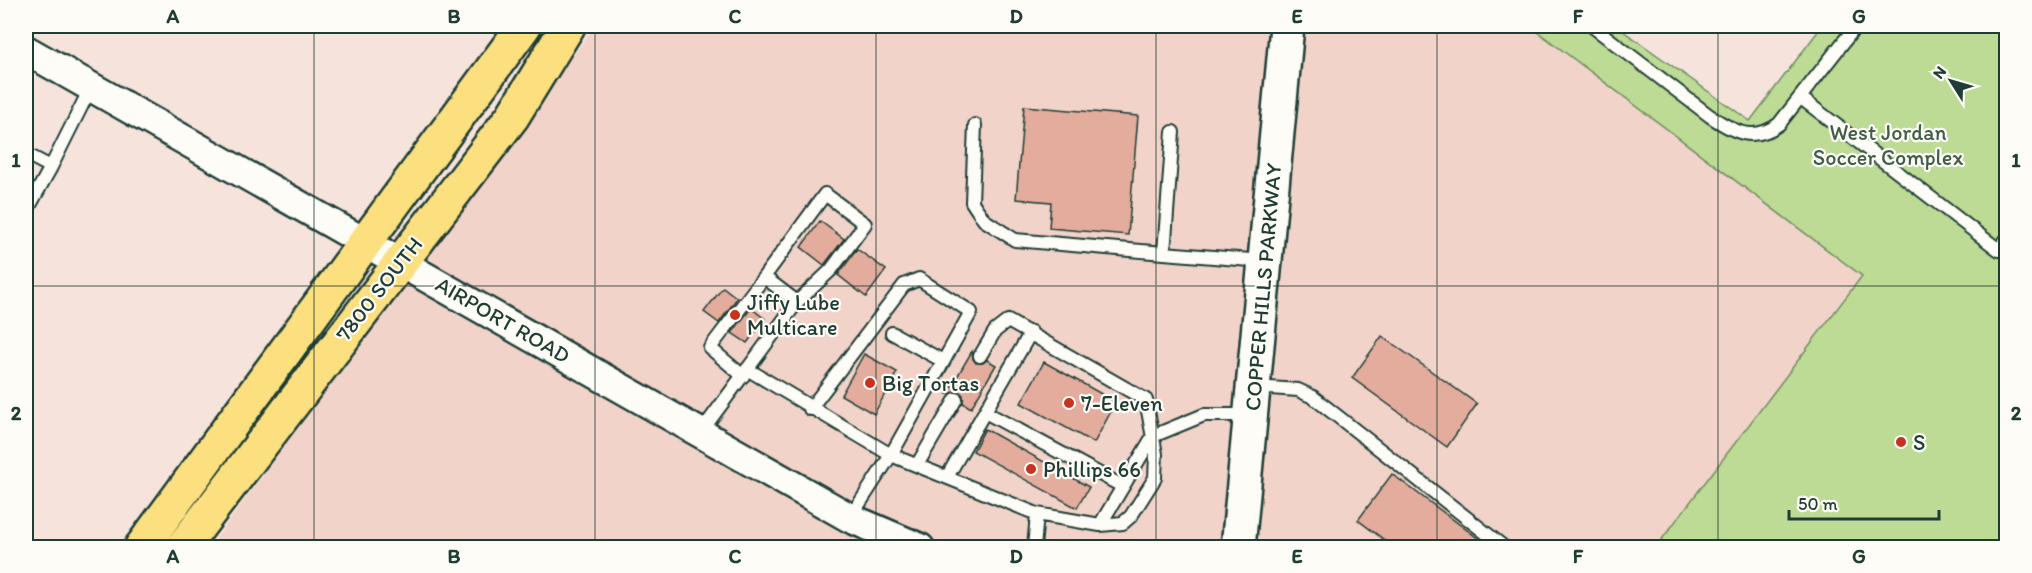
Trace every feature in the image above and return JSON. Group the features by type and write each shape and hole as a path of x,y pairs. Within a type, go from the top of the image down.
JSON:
{"main road":[{"name":"7800 SOUTH","path":"141,548 524,26"},
{"name":"7800 SOUTH","path":"182,548 512,117 568,26"},
{"name":"COPPER HILLS PARKWAY","path":"1238,548 1287,26"}],"street":[{"name":"AIRPORT ROAD","path":"26,50 850,518 920,548"}],"lane":[{"path":"1592,26 1710,116 1739,134 1748,135 1770,130 1801,98 1856,26"},
{"path":"26,212 91,87"},
{"path":"1801,98 1999,250 2007,240"},
{"path":"975,125 972,202 984,220 1015,240 1264,261"},
{"path":"1164,253 1173,132"},
{"path":"26,154 51,167"},
{"path":"701,432 745,372 797,302 831,270 865,224 825,194 710,348 745,372 891,455 1037,514 1100,525 1123,523 1138,508 1155,478 1157,469 1146,400 1015,323 1004,322 995,331 980,356"},
{"path":"764,278 797,302"},
{"path":"810,409 910,280 919,279 971,312 891,455 850,518"},
{"path":"947,477 1031,332"},
{"path":"892,333 943,362"},
{"path":"1100,525 1153,436 1204,414 1298,390 1313,397 1505,548"},
{"path":"917,465 956,399"},
{"path":"985,412 1122,486"},
{"path":"1034,548 1037,514"}],"shaded area":[{"path":"595,26 1530,26 1863,276 1656,547 209,548"}],"green space":[{"name":"West Jordan Soccer Complex","path":"1530,26 1616,26 1750,121 1822,26 2006,26 2006,547 1656,547 1862,276"}],"building":[{"path":"1024,106 1138,116 1128,235 1049,228 1051,202 1016,199"},
{"path":"820,221 844,239 824,265 801,247"},
{"path":"857,249 886,270 866,297 838,275"},
{"path":"723,287 737,298 719,323 704,312"},
{"path":"751,308 765,319 747,343 732,333"},
{"path":"1382,336 1477,404 1447,447 1352,378"},
{"path":"972,351 976,363 983,363 987,360 996,365 971,408 963,403 963,395 960,392 947,394"},
{"path":"864,354 897,372 874,414 841,395"},
{"name":"7-Eleven","path":"1044,362 1116,402 1094,443 1021,403"},
{"name":"Phillips 66","path":"985,429 1089,487 1077,508 973,451"},
{"path":"1392,474 1491,548 1395,548 1358,520"}],"place":[{"name":"Jiffy Lube Multicare","path":"735,315"},
{"name":"Big Tortas","path":"870,383"},
{"name":"7-Eleven","path":"1069,403"},
{"name":"S","path":"1901,442"},
{"name":"Phillips 66","path":"1031,469"}]}
